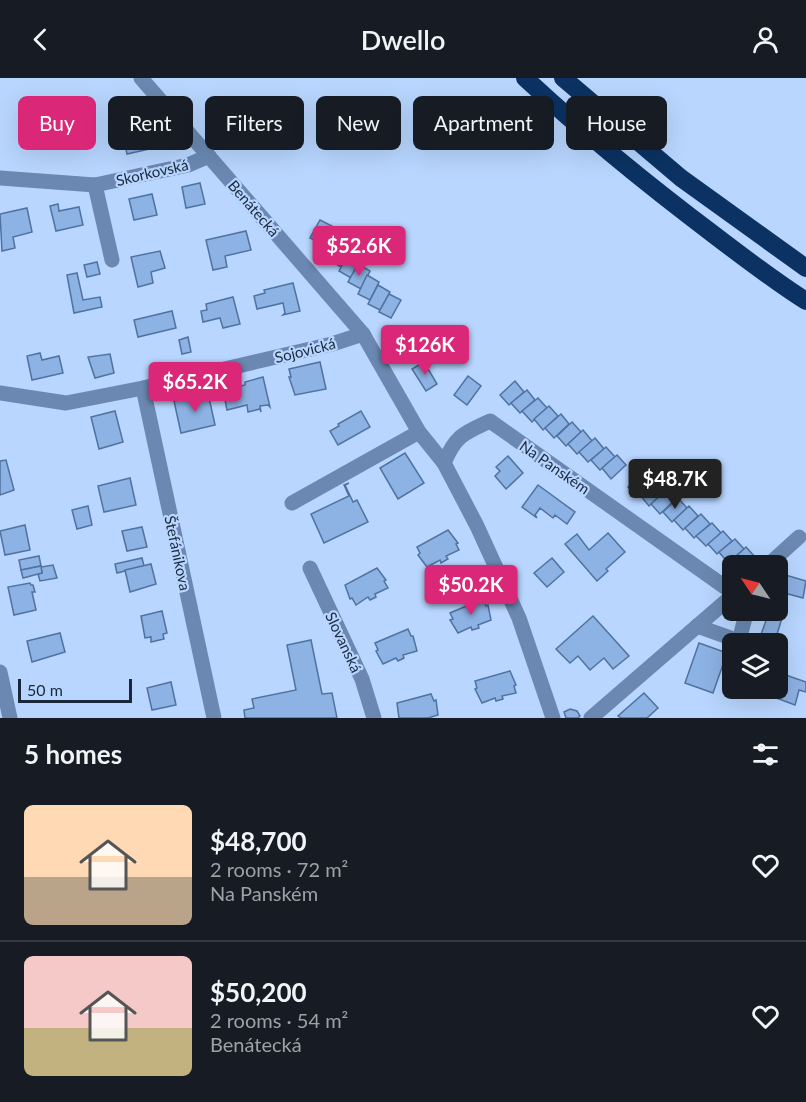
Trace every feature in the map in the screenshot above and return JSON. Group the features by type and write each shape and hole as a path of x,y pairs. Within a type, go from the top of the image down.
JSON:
{"highway":[{"path":"525,78 560,111 667,200 806,301"},
{"path":"563,78 681,178 806,268"}],"street":[{"name":"Benátecká","path":"141,78 363,334 419,432 444,463 477,526 519,618 553,718"},
{"name":"Skorkovská","path":"0,178 95,185 188,165 209,156"},
{"name":"Skorkovská","path":"95,185 112,260"},
{"name":"Sojovická","path":"0,393 66,403 143,388 332,344 363,334"},
{"name":"Štefánikova","path":"143,388 214,718"},
{"name":"Na Panském","path":"444,463 451,445 463,434 490,421 722,587"},
{"path":"292,503 419,432"},
{"path":"779,555 799,537"},
{"name":"Slovanská","path":"310,568 362,679 374,718"},
{"name":"Na Panském","path":"591,718 722,603"},
{"path":"697,626 739,641 744,621"},
{"path":"0,672 10,718"}],"building":[{"path":"126,150 145,150 127,154"},
{"path":"200,183 205,204 186,208 182,187"},
{"path":"152,194 157,215 134,220 129,199"},
{"path":"58,204 59,211 79,207 83,225 56,231 50,206"},
{"path":"27,208 32,232 13,237 15,248 2,251 0,214"},
{"path":"320,220 332,226 322,244 310,238"},
{"path":"246,231 251,250 225,256 227,267 213,270 206,240"},
{"path":"329,231 341,237 332,255 320,249"},
{"path":"339,242 351,248 341,267 329,260"},
{"path":"160,251 165,268 151,272 153,283 138,287 131,257"},
{"path":"348,253 360,259 351,278 339,271"},
{"path":"97,262 100,274 87,277 84,265"},
{"path":"358,264 370,271 361,289 348,282"},
{"path":"77,273 83,300 100,297 102,307 74,313 67,275"},
{"path":"367,275 379,282 370,300 358,294"},
{"path":"293,283 300,311 283,315 285,313 283,303 257,309 254,296 265,293 264,290"},
{"path":"378,285 390,292 380,310 368,304"},
{"path":"389,294 401,300 391,318 379,312"},
{"path":"233,297 240,324 223,328 220,318 203,322 201,311 207,310 206,304"},
{"path":"172,311 176,328 138,337 134,320"},
{"path":"188,337 191,352 182,354 179,340"},
{"path":"40,353 42,360 59,356 63,373 32,380 27,356"},
{"path":"110,354 114,373 95,378 88,357"},
{"path":"320,362 326,389 295,395 289,369"},
{"path":"424,362 437,384 426,391 412,369"},
{"path":"468,376 481,386 467,405 454,395"},
{"path":"263,377 270,407 260,406 261,412 260,409 248,412 247,405 227,410 223,390 245,385 245,382"},
{"path":"515,381 524,392 509,405 500,395"},
{"path":"527,390 535,400 520,413 511,403"},
{"path":"208,393 215,425 181,433 174,401"},
{"path":"538,398 547,408 532,422 522,411"},
{"path":"549,406 558,416 543,430 534,419"},
{"path":"115,411 123,442 99,449 91,417"},
{"path":"361,411 370,427 338,445 330,431"},
{"path":"561,414 569,424 554,438 545,428"},
{"path":"572,422 581,432 566,446 557,436"},
{"path":"583,430 592,441 577,454 568,444"},
{"path":"595,438 604,449 588,462 579,452"},
{"path":"606,447 615,457 600,470 591,460"},
{"path":"405,453 424,483 398,499 380,468"},
{"path":"617,455 626,465 611,479 602,468"},
{"path":"508,456 523,473 506,489 495,476 500,471 496,467"},
{"path":"6,460 14,490 0,495 0,461"},
{"path":"644,473 653,484 638,497 628,487"},
{"path":"130,478 136,505 104,512 98,486"},
{"path":"655,482 664,492 649,506 640,495"},
{"path":"349,483 345,485 353,502 357,500 368,522 324,543 311,514 349,496 344,485"},
{"path":"538,485 575,512 567,524 555,515 553,518 540,508 535,515 537,518 522,507"},
{"path":"666,490 675,500 660,514 651,504"},
{"path":"678,498 687,508 672,522 663,512"},
{"path":"88,506 92,525 77,529 72,510"},
{"path":"689,506 698,516 683,530 674,520"},
{"path":"701,514 710,524 694,538 685,528"},
{"path":"712,523 721,533 706,546 696,536"},
{"path":"25,525 30,550 5,555 0,531"},
{"path":"142,527 147,547 127,551 122,531"},
{"path":"448,530 458,543 456,544 459,550 446,556 448,559 441,563 440,560 427,567 418,555 420,553 417,547"},
{"path":"723,531 732,541 717,554 708,544"},
{"path":"608,533 625,552 606,569 608,571 597,581 565,544 577,534 589,550"},
{"path":"735,539 744,549 737,555 722,556 719,552"},
{"path":"746,547 753,555 737,555"},
{"path":"39,556 41,566 21,570 19,560"},
{"path":"142,558 144,566 117,573 115,564"},
{"path":"552,558 564,572 547,587 534,573"},
{"path":"151,564 156,584 130,592 125,570"},
{"path":"53,565 57,578 40,581 38,574 42,573 41,567"},
{"path":"41,566 42,573 23,578 21,570"},
{"path":"377,568 386,580 384,581 388,588 375,594 376,597 370,600 368,597 356,605 352,598 350,599 345,585"},
{"path":"788,576 806,581 803,598 788,594"},
{"path":"30,583 35,592 32,592 36,610 14,615 8,587"},
{"path":"483,599 486,606 488,605 491,620 478,625 479,628 472,630 471,627 458,633 450,620 453,619 450,613"},
{"path":"162,611 167,633 163,634 164,639 151,642 151,637 145,638 141,616"},
{"path":"593,616 629,656 613,669 604,658 590,670 578,656 570,663 556,649"},
{"path":"766,621 781,621 777,633 762,633"},
{"path":"408,629 413,636 417,651 403,655 404,658 398,661 396,658 383,664 376,651 378,650 375,643"},
{"path":"60,633 65,652 32,662 27,641"},
{"path":"311,640 322,694 332,693 337,718 245,718 244,710 254,708 252,699 296,690 287,645"},
{"path":"699,643 722,651 722,667 713,693 685,683"},
{"path":"510,671 516,685 514,686 516,693 502,696 503,699 496,701 495,698 482,703 475,689 477,688 475,681"},
{"path":"788,676 806,682 806,692 799,690 795,705 779,699 788,699"},
{"path":"171,682 176,705 152,710 147,688"},
{"path":"644,693 658,708 647,718 618,716"},
{"path":"431,694 434,701 436,700 438,715 428,718 399,718 397,703"},
{"path":"570,709 577,711 580,716 566,718 564,712"}]}
